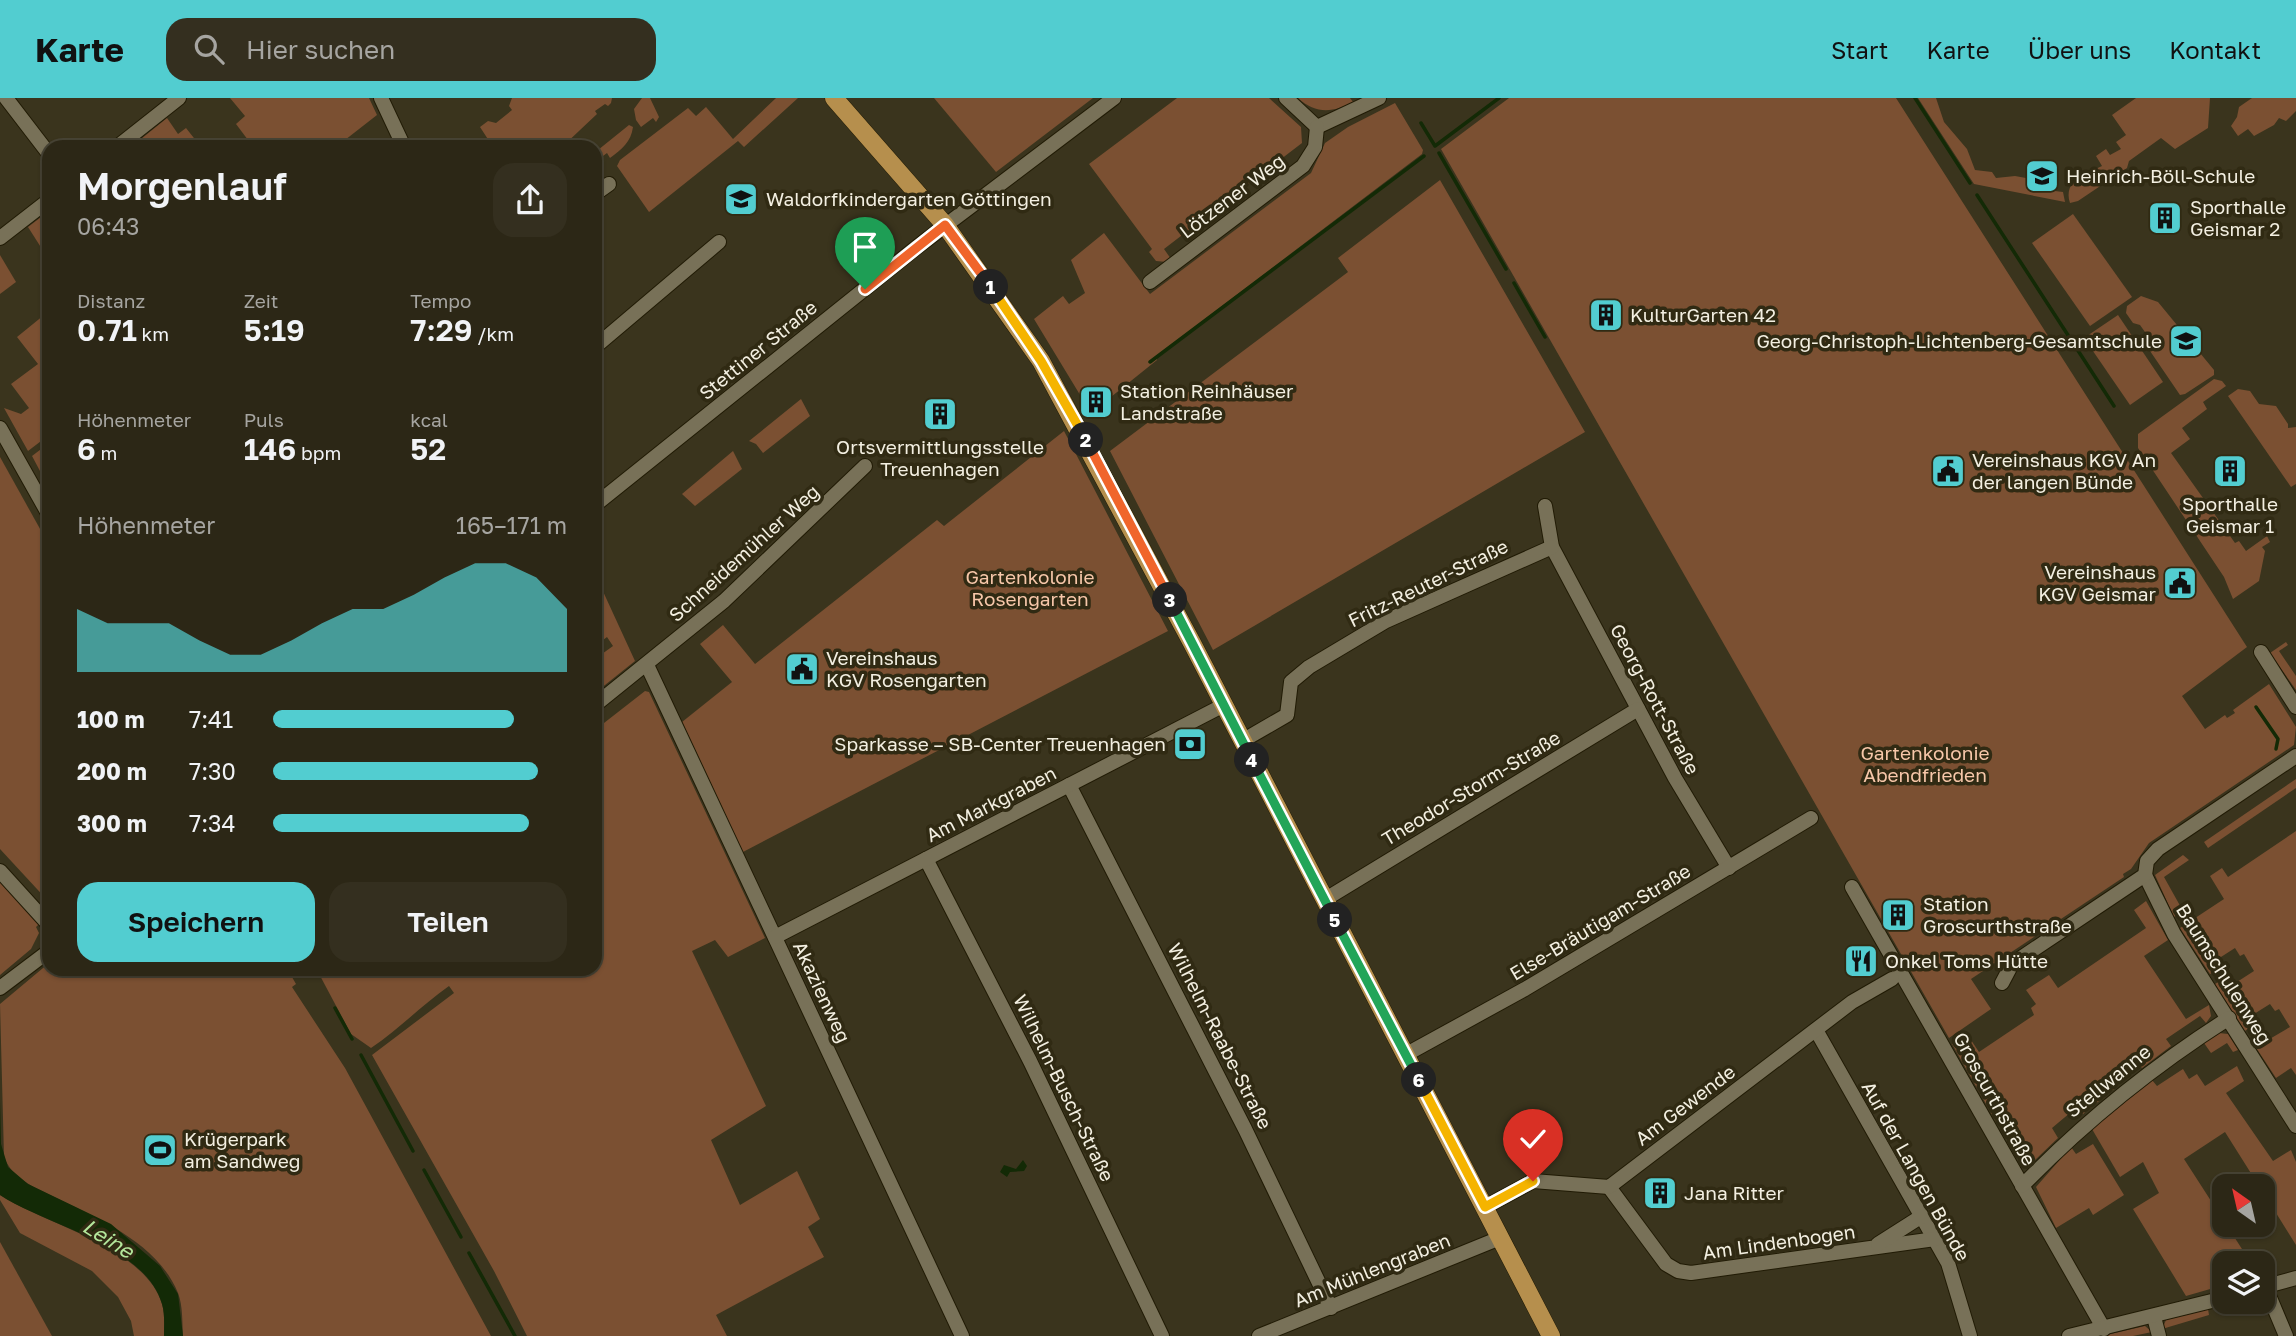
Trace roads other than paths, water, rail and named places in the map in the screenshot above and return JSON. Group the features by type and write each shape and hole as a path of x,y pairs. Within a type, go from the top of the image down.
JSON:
{"main road":[{"path":"834,98 945,225 1045,368 1224,705 1551,1336"}],"street":[{"path":"6,98 42,145"},
{"path":"126,140 179,98"},
{"path":"381,98 401,140"},
{"name":"Stettiner Straße","path":"602,499 945,225 1114,98"},
{"path":"1286,98 1317,127 1379,98"},
{"name":"Lötzener Weg","path":"1150,282 1303,166 1315,147 1317,127"},
{"path":"602,189 609,184"},
{"path":"0,238 42,205"},
{"path":"602,341 719,242"},
{"path":"0,428 42,503"},
{"name":"Schneidemühler Weg","path":"602,700 724,601 865,466"},
{"path":"1545,506 1552,547"},
{"name":"Georg-Rott-Straße","path":"1552,547 1638,709 1729,867"},
{"name":"Fritz-Reuter-Straße","path":"1242,741 1287,715 1291,682 1309,667 1394,617 1552,547"},
{"path":"2261,652 2296,707"},
{"name":"Akazienweg","path":"647,665 962,1336"},
{"name":"Am Markgraben","path":"775,937 1224,705"},
{"name":"Theodor-Storm-Straße","path":"1324,900 1638,709"},
{"path":"2002,983 2012,964 2145,875 2147,861 2158,849 2296,756"},
{"name":"Wilhelm-Raabe-Straße","path":"1069,785 1233,1105 1331,1308"},
{"name":"Else-Bräutigam-Straße","path":"1405,1055 1525,989 1811,818"},
{"name":"Wilhelm-Busch-Straße","path":"926,859 1030,1061 1162,1336"},
{"path":"0,872 42,917"},
{"name":"Baumschulenweg","path":"2145,875 2174,934 2296,1126"},
{"name":"Groscurthstraße","path":"1852,887 2104,1329"},
{"path":"0,988 42,956"},
{"name":"Am Gewende","path":"1609,1187 1852,1002 1892,979"},
{"name":"Stellwanne","path":"2022,1186 2076,1131 2117,1095 2228,1018"},
{"name":"Auf der Langen Bünde","path":"1816,1030 1948,1263 1970,1336"},
{"path":"1485,1207 1533,1181 1609,1187"},
{"name":"Am Lindenbogen","path":"1609,1187 1666,1264 1678,1271 1714,1272 1935,1239"},
{"name":"Am Lindenbogen","path":"1871,1248 1922,1216"},
{"name":"Am Mühlengraben","path":"1259,1336 1500,1238"},
{"path":"2275,1284 2296,1278"},
{"path":"2077,1335 2212,1301"},
{"path":"2275,1312 2286,1336"},
{"path":"2154,1317 2159,1336"}],"water":[{"name":"Leine","path":"0,1100 1,1144 8,1167 28,1184 111,1224 160,1266 178,1294 183,1336 164,1336 162,1304 152,1284 136,1266 115,1251 0,1195"},
{"path":"1023,1160 1027,1166 1024,1171 1010,1172 1007,1177 1000,1172 1004,1165 1016,1169"}],"waterway":[{"path":"1421,123 1435,146 1499,98"},
{"path":"1915,98 1970,183"},
{"path":"1439,153 1506,269"},
{"path":"1150,362 1424,156"},
{"path":"1977,195 2114,406"},
{"path":"1514,283 1545,337"},
{"path":"2256,707 2278,739 2276,749"},
{"path":"335,1008 352,1039"},
{"path":"361,1055 413,1151"},
{"path":"424,1170 461,1237"},
{"path":"469,1253 515,1336"}],"place":[{"name":"Heinrich-Böll-Schule","path":"2042,176"},
{"name":"Waldorfkindergarten Göttingen","path":"741,199"},
{"name":"Sporthalle Geismar 2","path":"2165,218"},
{"name":"KulturGarten 42","path":"1606,315"},
{"name":"Georg-Christoph-Lichtenberg-Gesamtschule","path":"2186,341"},
{"name":"Station Reinhäuser Landstraße","path":"1096,402"},
{"name":"Ortsvermittlungsstelle Treuenhagen","path":"940,414"},
{"name":"Vereinshaus KGV An der langen Bünde","path":"1948,471"},
{"name":"Sporthalle Geismar 1","path":"2230,471"},
{"name":"Vereinshaus KGV Geismar","path":"2180,583"},
{"name":"Vereinshaus KGV Rosengarten","path":"802,669"},
{"name":"Sparkasse – SB-Center Treuenhagen","path":"1190,744"},
{"name":"Station Groscurthstraße","path":"1898,915"},
{"name":"Onkel Toms Hütte","path":"1861,961"},
{"name":"Krügerpark am Sandweg","path":"160,1150"},
{"name":"Jana Ritter","path":"1660,1193"}],"park label":[{"name":"Gartenkolonie Rosengarten","path":"1030,588"},
{"name":"Gartenkolonie Abendfrieden","path":"1925,764"}]}
